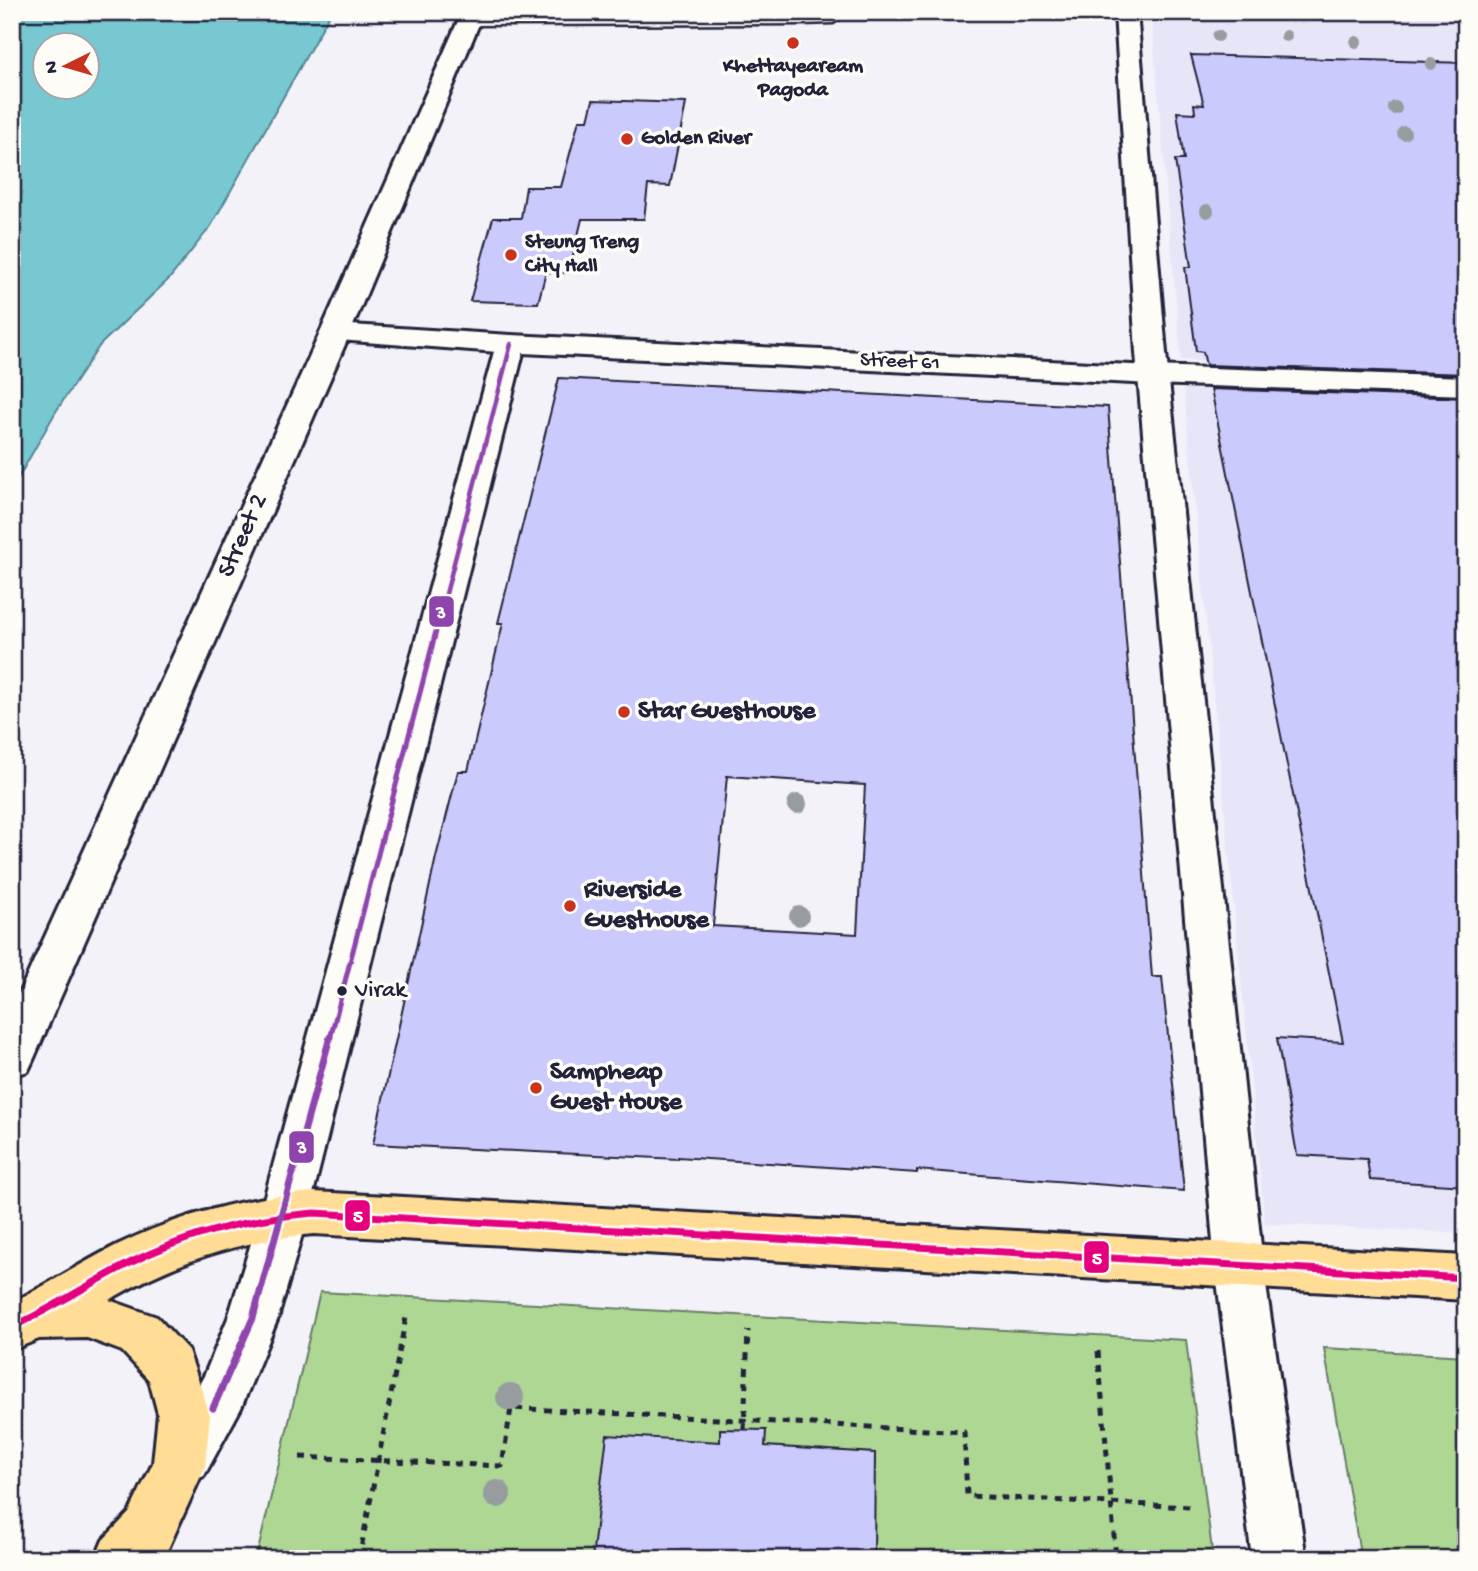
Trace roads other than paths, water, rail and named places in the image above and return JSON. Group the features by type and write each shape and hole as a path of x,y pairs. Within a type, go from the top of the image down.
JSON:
{"main road":[{"path":"25,1322 112,1272 160,1249 223,1227 284,1214 356,1214 1466,1278"},
{"path":"25,1322 87,1315 139,1334 170,1367 184,1414 179,1467 140,1550"}],"street":[{"path":"1126,12 1153,375 1239,1265 1279,1559"},
{"name":"Street 2","path":"12,1058 335,333 471,16"},
{"name":"Street 61","path":"335,333 511,345 1153,375 1466,386"},
{"path":"179,1467 223,1391 253,1318 284,1214 511,345"}],"lane":[{"path":"471,16 803,19 833,18 844,12"}],"water":[{"path":"12,12 331,12 211,226 170,278 100,345 55,413 12,489"}],"place":[{"name":"Khettayeaream Pagoda","path":"793,43"},
{"name":"Golden River","path":"627,139"},
{"name":"Steung Treng City Hall","path":"511,255"},
{"name":"Star Guesthouse","path":"624,712"},
{"name":"Riverside Guesthouse","path":"570,906"},
{"name":"Virak","path":"342,991"},
{"name":"Sampheap Guest House","path":"536,1088"}]}
